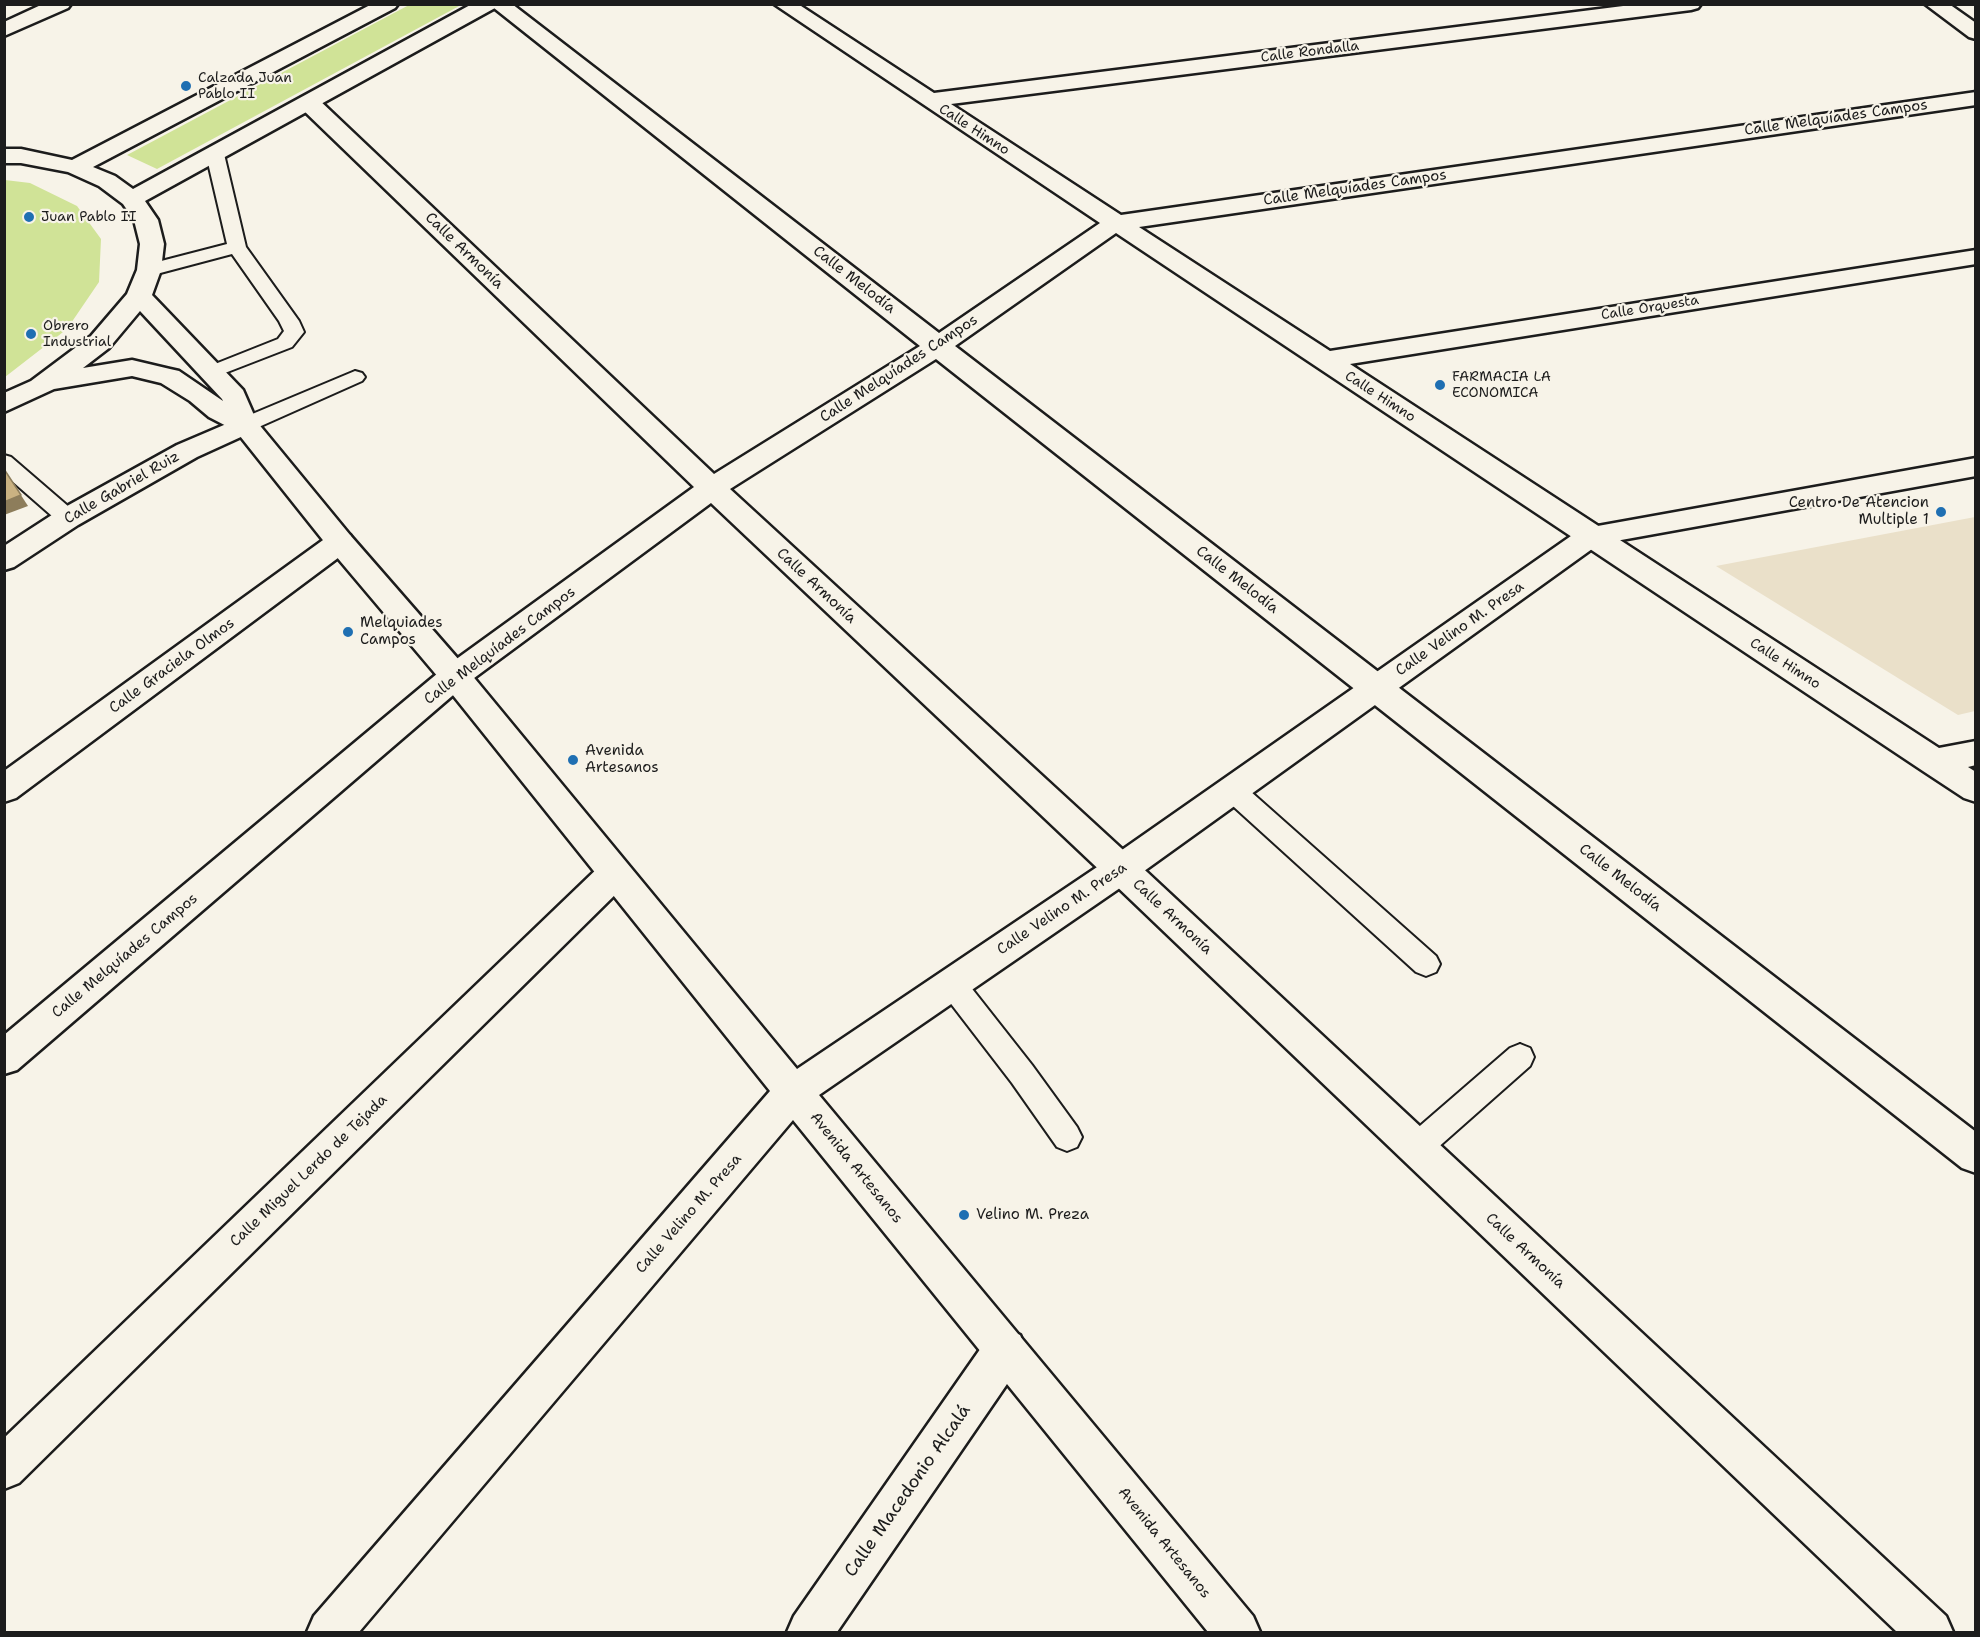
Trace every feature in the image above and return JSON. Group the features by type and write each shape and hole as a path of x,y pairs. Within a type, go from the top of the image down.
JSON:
{"street":[{"path":"4,30 61,4"},
{"path":"75,167 388,4"},
{"path":"132,200 488,4"},
{"name":"Calle Melodía","path":"499,4 1976,1155"},
{"name":"Calle Himno","path":"783,4 1976,789"},
{"name":"Calle Rondalla","path":"929,100 1690,4"},
{"path":"1935,4 1975,33"},
{"name":"Calle Melquíades Campos","path":"4,1058 455,676 712,488 938,346 1115,223 1976,98"},
{"name":"Calle Armonía","path":"309,103 712,488 1121,869 1929,1632"},
{"path":"4,156 21,156 75,167 107,181 132,200 146,220 152,244 149,270 139,296 100,342 40,387 4,404"},
{"name":"Calle Orquesta","path":"1324,360 1976,257"},
{"name":"Avenida Artesanos","path":"139,296 234,396 245,425 340,542 455,676 614,874 1237,1632"},
{"name":"Avenida Artesanos","path":"40,387 98,372 132,368 170,377 199,395 218,411 245,425"},
{"name":"Calle Gabriel Ruiz","path":"4,560 68,518 187,451 245,425"},
{"name":"Calle Velino M. Presa","path":"330,1632 793,1092 1121,869 1591,536 1976,467"},
{"name":"Calle Graciela Olmos","path":"4,789 340,542"},
{"path":"1934,762 1976,753"},
{"name":"Calle Miguel Lerdo de Tejada","path":"4,1468 614,874"},
{"name":"Calle Macedonio Alcalá","path":"810,1632 1005,1350"}],"lane":[{"path":"212,372 285,343 294,332 237,247 215,154"},
{"path":"149,270 237,247"},
{"path":"245,425 356,376"},
{"path":"4,462 68,518"},
{"path":"1232,790 1426,964"},
{"path":"952,984 1022,1074 1067,1137"},
{"path":"1416,1148 1520,1057"}],"shaded area":[{"path":"1975,517 1975,711 1958,715 1716,566"}],"green space":[{"path":"409,5 461,5 157,169 127,155"},
{"path":"5,180 30,183 77,206 101,239 99,282 67,329 5,377"}],"building":[{"path":"4,469 21,495 4,502"}],"place":[{"name":"Calzada Juan Pablo II","path":"186,86"},
{"name":"Juan Pablo II","path":"29,217"},
{"name":"Obrero Industrial","path":"31,334"},
{"name":"FARMACIA LA ECONOMICA","path":"1440,385"},
{"name":"Centro De Atencion Multiple 1","path":"1941,512"},
{"name":"Melquiades Campos","path":"348,632"},
{"name":"Avenida Artesanos","path":"573,760"},
{"name":"Velino M. Preza","path":"964,1215"}]}
